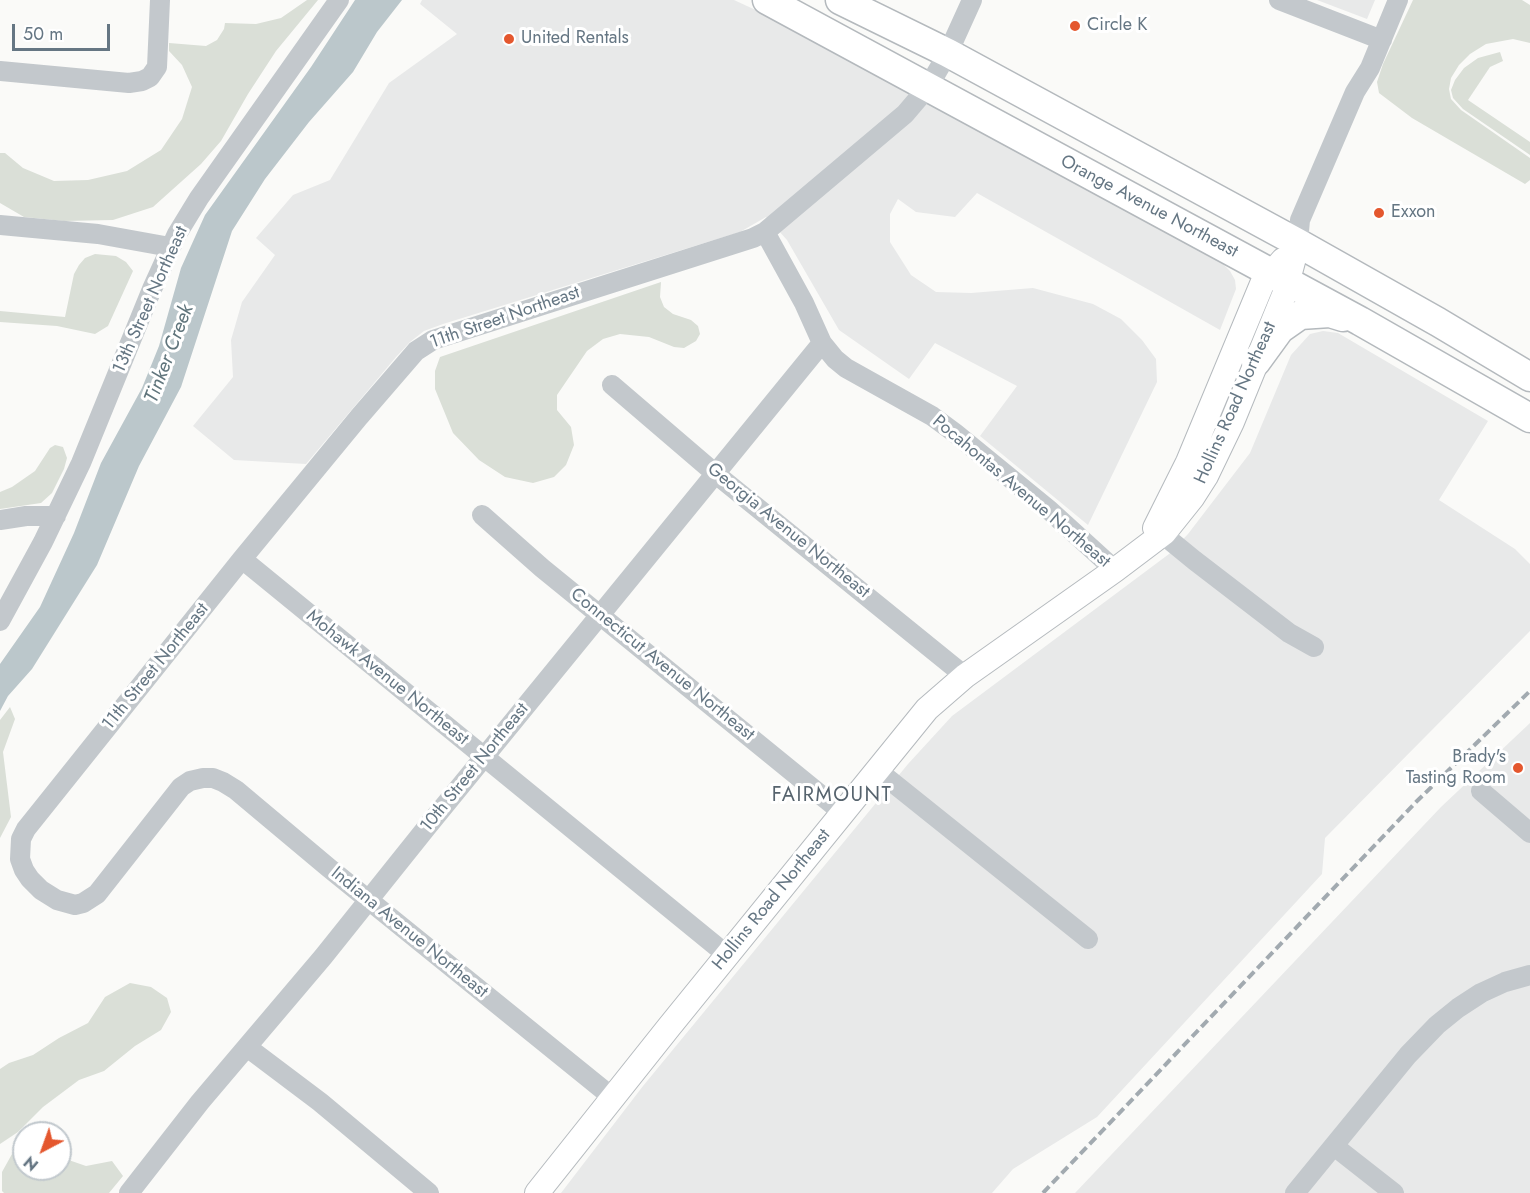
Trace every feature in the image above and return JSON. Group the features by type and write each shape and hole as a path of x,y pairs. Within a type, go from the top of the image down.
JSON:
{"highway":[{"name":"Orange Avenue Northeast","path":"767,0 1360,321 1530,418"},
{"path":"842,0 948,52 1298,243 1530,377"},
{"path":"1256,362 1280,329 1300,315 1330,313 1360,321"}],"main road":[{"name":"Hollins Road Northeast","path":"1155,539 1262,284 1279,278 1298,243"},
{"name":"Hollins Road Northeast","path":"537,1193 612,1097 927,710 965,676 1155,539 1192,498 1206,476 1232,422 1284,295 1279,278"}],"street":[{"path":"0,71 129,83 142,81 150,77 157,67 160,0"},
{"name":"13th Street Northeast","path":"0,621 56,516 101,416 170,247 199,198 339,0"},
{"name":"11th Street Northeast","path":"158,816 96,894 83,903 64,903 41,890 24,870 20,851 21,839 26,828 242,559 381,391 422,346 753,238 765,232 905,114 928,87 948,52 972,0"},
{"path":"1279,0 1382,40"},
{"path":"1298,243 1300,220 1355,93 1370,68 1398,0"},
{"path":"0,213 21,228"},
{"path":"0,225 98,234 170,247"},
{"name":"Pocahontas Avenue Northeast","path":"765,232 804,303 822,344 835,359 846,368 924,411 955,433 1048,509 1115,570"},
{"name":"10th Street Northeast","path":"132,1192 152,1161 717,475 822,344"},
{"name":"Georgia Avenue Northeast","path":"612,385 717,475 965,676"},
{"name":"Connecticut Avenue Northeast","path":"482,515 543,568 843,813"},
{"path":"0,520 26,516 56,516"},
{"path":"1155,539 1186,554 1260,612 1289,633 1314,647"},
{"name":"Mohawk Avenue Northeast","path":"242,559 727,955"},
{"path":"877,770 1088,939"},
{"name":"Indiana Avenue Northeast","path":"158,816 181,787 190,781 213,778 236,790 612,1097"},
{"path":"1481,791 1530,833"},
{"path":"1294,1193 1408,1055 1437,1025 1481,993 1505,982 1530,975"},
{"path":"247,1047 320,1102 429,1193"},
{"path":"1334,1146 1394,1193"}],"shaded area":[{"path":"307,0 318,0 276,51 221,141 201,164 153,207 113,220 64,221 24,217 0,203 0,153 5,153 23,168 54,181 88,180 127,171 161,150 182,119 192,87 182,65 169,51 169,43 206,46 217,40 225,23 256,24 281,18"},
{"path":"422,0 734,0 786,24 1223,264 1235,280 1236,289 1220,330 977,193 955,217 916,212 898,199 890,214 890,242 911,275 936,292 971,293 1033,288 1093,304 1121,319 1142,340 1156,359 1157,382 1088,525 980,436 1017,386 935,343 909,379 839,330 787,240 766,217 740,232 424,331 396,357 306,464 234,460 193,426 233,377 231,340 242,302 275,255 256,238 293,195 330,180 389,83 457,34 420,4"},
{"path":"1317,0 1375,0 1367,19"},
{"path":"1413,0 1522,0 1530,5 1530,43 1513,39 1486,44 1470,54 1459,65 1451,78 1449,89 1451,99 1461,110 1530,158 1530,180 1525,184 1412,118 1379,93 1377,82 1383,64"},
{"path":"1500,52 1503,61 1490,67 1468,100 1530,142 1530,155 1463,109 1453,98 1451,90 1464,68 1478,58"},
{"path":"95,254 116,256 126,262 133,271 108,326 95,334 57,326 0,322 0,311 65,317 74,274 85,258"},
{"path":"661,282 660,297 664,307 673,314 691,320 698,326 700,334 696,341 684,348 674,347 649,337 620,334 603,339 587,351 557,395 557,410 571,427 574,445 566,465 554,477 533,483 505,477 479,460 453,433 435,389 435,371 440,357"},
{"path":"1323,331 1338,333 1488,421 1439,500 1515,549 1530,564 1530,631 1325,838 1322,874 1097,1117 1013,1169 992,1193 561,1193 643,1086 908,764 952,716 1169,554 1188,534 1250,453 1291,355 1310,334"},
{"path":"55,445 63,447 67,458 52,493 41,503 0,509 0,492 12,487 35,471 50,448"},
{"path":"10,707 15,719 3,752 11,817 0,838 0,720"},
{"path":"1530,723 1530,1193 1075,1193 1441,807"},
{"path":"130,983 151,987 167,998 171,1012 161,1030 135,1046 104,1071 79,1080 43,1107 29,1121 12,1121 12,1136 0,1144 0,1069 9,1063 33,1055 88,1023 105,997"},
{"path":"12,1154 12,1181 72,1181 72,1161 86,1166 112,1161 123,1176 109,1193 4,1193 2,1191 2,1172"}],"water":[{"name":"Tinker Creek","path":"355,0 402,0 377,32 353,72 309,122 265,179 232,231 181,387 139,466 97,565 32,669 8,696 0,711 0,664 40,607 74,533 101,463 142,388 159,346 181,268 205,215 311,67"}],"railway":[{"path":"1043,1193 1416,802 1530,691"}],"place":[{"name":"Circle K","path":"1075,26"},
{"name":"United Rentals","path":"509,39"},
{"name":"Exxon","path":"1379,213"},
{"name":"Brady's Tasting Room","path":"1518,768"}],"district":[{"name":"FAIRMOUNT","path":"832,796"}]}
